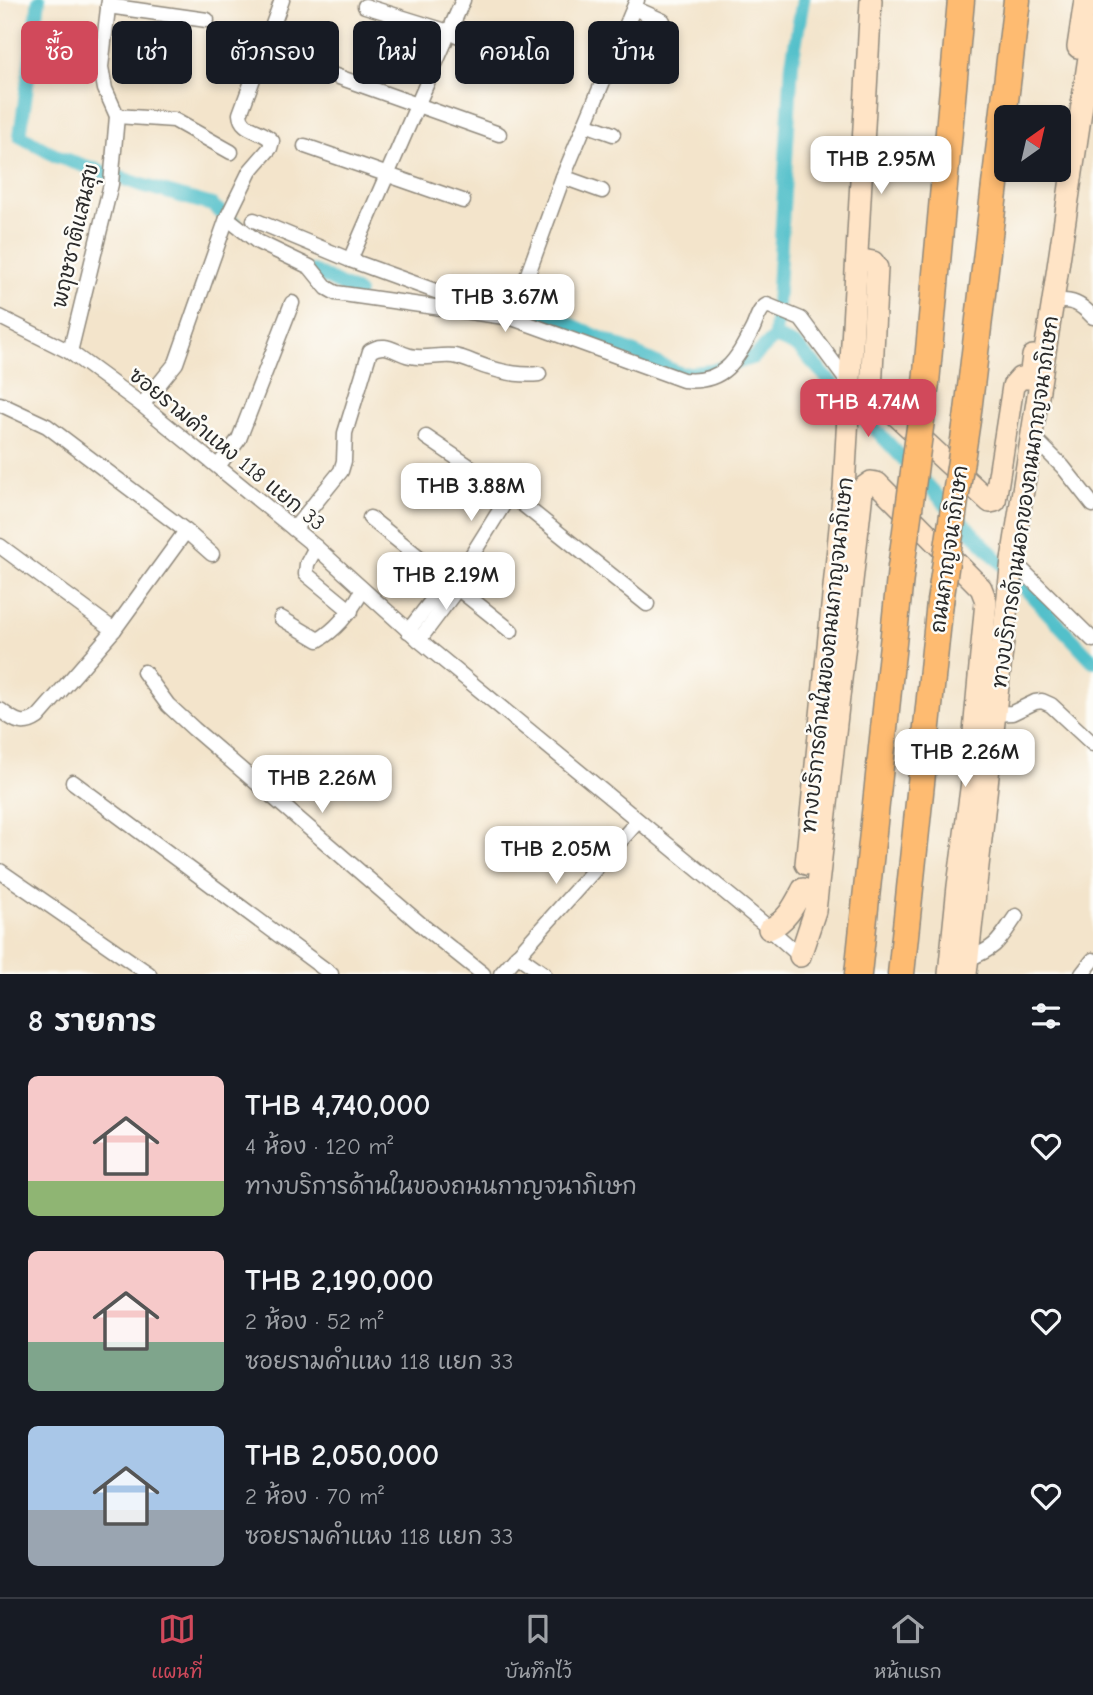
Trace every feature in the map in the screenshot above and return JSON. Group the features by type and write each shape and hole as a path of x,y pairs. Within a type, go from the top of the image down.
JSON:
{"highway":[{"name":"ถนนกาญจนาภิเษก","path":"901,974 940,602 967,421 1017,0"},
{"name":"ถนนกาญจนาภิเษก","path":"858,974 901,568 926,383 959,6"}],"main road":[{"name":"ทางบริการด้านในของถนนกาญจนาภิเษก","path":"799,965 803,889 844,488 871,0"},
{"path":"1008,557 1030,378 1085,0"},
{"name":"ทางบริการด้านนอกของถนนกาญจนาภิเษก","path":"966,970 995,714 1008,557 1088,109 1093,30"},
{"path":"857,260 873,262 877,268 872,392 990,502 995,501 1013,386 1020,378 1030,378"},
{"path":"799,965 816,911 862,492 871,482 877,484 985,594 974,732 974,767"},
{"path":"966,970 958,886 974,767 1002,605"},
{"path":"769,929 786,918 803,889"}],"street":[{"path":"142,405 176,363 227,218 250,171 270,148 272,141 266,134 245,126 240,121 240,114 282,0"},
{"path":"350,260 463,0"},
{"name":"พฤษชาติแสนสุข","path":"70,352 113,167 117,116 105,89 101,67 109,3 207,20"},
{"path":"512,318 563,177 635,4 663,21"},
{"path":"365,6 455,35"},
{"path":"339,77 499,134"},
{"path":"117,116 174,120 231,152"},
{"path":"586,124 613,134"},
{"path":"305,146 463,201"},
{"path":"563,177 602,191"},
{"path":"227,218 258,242 310,267 327,288 336,293 512,318 683,380 708,381 724,371 751,331 761,308 767,305 801,318 849,386"},
{"path":"254,220 350,260 438,292"},
{"path":"1054,301 1069,300 1079,303 1093,317"},
{"path":"218,466 239,439 292,303"},
{"name":"ซอยรามคำแหง 118 แยก 33","path":"0,317 70,352 218,466 316,547 414,636 769,929 799,965"},
{"path":"294,529 341,471 345,461 345,433 366,359 374,348 390,347 409,356 428,358 456,356 523,376 539,374"},
{"path":"0,404 47,426 186,531 212,554"},
{"path":"1031,435 1063,467 1093,505"},
{"path":"426,437 510,494 647,604"},
{"path":"414,636 462,571 510,494"},
{"path":"370,518 511,631"},
{"path":"0,710 19,723 29,723 38,717 114,630 186,531"},
{"path":"0,546 114,630"},
{"path":"316,547 307,564 306,574 351,611"},
{"path":"1008,557 1093,640"},
{"path":"281,618 318,640 351,611 362,591"},
{"path":"144,672 168,705 194,729 424,927 483,974"},
{"path":"995,714 1012,713 1042,701 1051,705 1093,744"},
{"path":"73,782 331,974"},
{"path":"501,974 638,821"},
{"path":"0,871 149,974"},
{"path":"966,970 996,945 1016,916"},
{"path":"517,955 544,974"},
{"path":"1082,974 1093,960"}],"waterway":[{"path":"39,0 20,136 58,157 212,205 236,225"},
{"path":"775,337 792,63 803,0"},
{"path":"313,271 358,293"},
{"path":"513,315 565,322 681,374 712,371 754,357 775,337 798,347 1093,661"}]}
